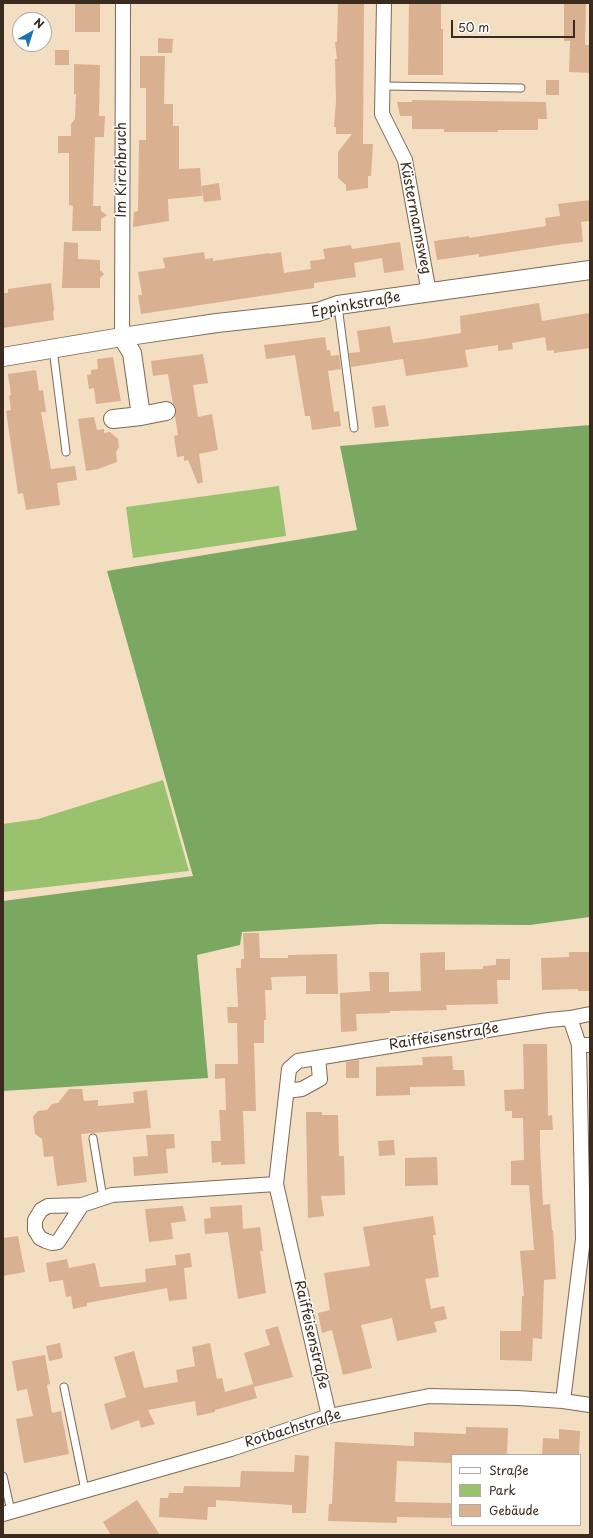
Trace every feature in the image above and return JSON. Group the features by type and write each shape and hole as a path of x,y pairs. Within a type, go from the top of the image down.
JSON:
{"street":[{"name":"Im Kirchbruch","path":"122,337 123,3"},
{"name":"Küstermannsweg","path":"384,3 382,114 405,160 429,293"},
{"name":"Eppinkstraße","path":"3,357 122,337 217,323 318,312 338,305 590,270"},
{"path":"122,337 132,352 141,416"},
{"path":"113,419 141,416 166,411"},
{"name":"Raiffeisenstraße","path":"329,1416 276,1184 289,1069 298,1061 590,1014"},
{"path":"563,1401 583,1239 585,1045 570,1018"},
{"path":"287,1091 302,1090 320,1080 318,1058"},
{"path":"82,1205 112,1195 276,1184"},
{"name":"Rotbachstraße","path":"7,1513 231,1449 329,1416 428,1396 518,1398 563,1401 590,1405"}],"lane":[{"path":"383,86 521,88"},
{"path":"338,305 354,428"},
{"path":"52,349 66,452"},
{"path":"93,1138 103,1198"},
{"path":"64,1387 86,1490"},
{"path":"3,1476 7,1513"}],"green space":[{"path":"590,425 590,917 530,925 380,924 242,932 240,945 197,955 208,1078 3,1091 3,901 193,876 107,571 357,530 340,446"},
{"path":"279,486 286,536 133,558 126,507"},
{"path":"163,780 189,871 3,892 3,824 38,819"}],"building":[{"path":"75,3 100,3 100,32 75,32"},
{"path":"338,3 364,3 363,144 373,144 371,176 368,176 368,188 346,191 346,185 338,178 338,152 352,134 336,134 336,127 334,127 336,100 335,59 337,59 335,42 337,42"},
{"path":"409,3 441,3 441,29 443,29 443,75 408,75"},
{"path":"564,3 586,3 585,45 590,45 590,73 569,72 570,41 564,41"},
{"path":"158,38 173,39 172,53 158,53"},
{"path":"55,50 69,50 69,65 55,65"},
{"path":"140,56 165,56 164,104 173,104 173,126 179,126 179,169 200,168 202,196 168,199 169,221 133,227 134,212 138,211 139,140 146,140 146,88 140,88"},
{"path":"74,64 100,65 99,116 105,116 104,137 95,137 93,206 101,206 101,211 107,215 101,219 101,231 72,231 73,206 69,205 69,153 58,153 58,136 71,136 71,124 75,119 76,94 74,94"},
{"path":"546,80 559,80 559,95 546,95"},
{"path":"412,100 546,102 547,119 538,119 538,130 444,132 444,129 412,129 412,116 400,116 397,102 412,102"},
{"path":"219,183 221,200 204,202 201,186"},
{"path":"590,200 590,221 581,222 583,242 479,257 479,254 437,260 434,241 469,236 469,238 546,226 545,218 560,216 558,204"},
{"path":"64,242 78,243 78,259 100,260 100,270 104,274 100,278 100,288 62,288"},
{"path":"400,242 404,270 384,273 382,258 354,263 356,277 314,283 314,288 141,314 138,295 142,295 138,272 165,268 163,258 204,252 205,259 213,258 213,261 281,252 284,273 311,269 310,261 325,259 323,249 351,245 352,249"},
{"path":"51,283 54,320 3,328 3,293 8,293 8,289"},
{"path":"539,303 542,321 589,313 590,348 554,353 554,350 547,351 545,337 512,343 513,349 498,351 498,345 465,350 468,367 406,376 403,359 351,367 349,353 360,352 357,331 390,326 393,343 424,339 461,333 460,316"},
{"path":"325,337 327,350 330,350 331,356 339,355 341,369 328,371 334,412 339,411 341,426 312,430 310,416 305,416 295,355 266,359 264,345"},
{"path":"203,354 208,383 193,385 198,417 212,414 218,450 199,454 203,482 198,484 188,460 184,461 184,456 177,457 174,436 178,435 175,416 176,409 173,404 168,374 153,376 151,361"},
{"path":"113,357 121,401 96,404 94,388 89,389 87,375 91,374 91,370 98,369 97,359"},
{"path":"36,370 39,391 43,390 46,412 41,412 51,469 75,466 77,480 57,483 60,505 26,510 23,493 18,494 6,411 11,410 9,396 11,395 8,374"},
{"path":"385,405 389,426 375,428 372,407"},
{"path":"94,417 97,430 104,429 104,433 110,432 118,439 119,447 116,452 117,462 98,469 86,471 78,419"},
{"path":"243,933 259,933 260,958 288,958 288,955 337,954 338,994 306,994 306,976 271,977 272,990 265,990 266,1020 264,1020 264,1043 254,1043 256,1111 243,1111 245,1164 221,1165 221,1162 212,1163 211,1141 221,1141 219,1110 226,1110 225,1078 215,1079 215,1064 238,1064 237,1023 228,1023 227,1007 238,1007 236,968 241,968 241,959 244,959"},
{"path":"445,952 445,970 483,969 483,966 496,965 496,959 510,959 510,980 497,980 498,1004 446,1005 447,1010 390,1011 390,1013 356,1014 357,1031 341,1032 340,993 370,991 369,972 389,972 389,992 421,991 420,953"},
{"path":"569,952 590,952 590,991 578,991 578,989 542,990 541,958 569,957"},
{"path":"523,1044 547,1044 548,1116 552,1115 553,1130 540,1130 540,1147 543,1205 550,1204 556,1279 544,1280 542,1339 533,1338 532,1361 500,1360 500,1331 521,1331 522,1296 524,1296 520,1251 534,1250 529,1185 511,1185 511,1161 524,1160 523,1118 512,1118 512,1111 505,1111 504,1090 524,1089"},
{"path":"452,1056 453,1070 464,1070 465,1086 410,1087 410,1095 376,1096 376,1067 423,1065 422,1057"},
{"path":"359,1060 359,1078 346,1078 346,1062"},
{"path":"69,1089 82,1089 84,1101 98,1100 98,1106 134,1103 133,1092 147,1090 151,1128 81,1134 87,1182 57,1186 53,1156 44,1157 42,1139 35,1134 33,1117 38,1111 47,1110 52,1104 58,1103"},
{"path":"306,1112 322,1112 322,1115 338,1115 339,1156 344,1156 345,1195 321,1196 324,1216 308,1218"},
{"path":"174,1134 175,1148 166,1149 168,1173 134,1176 133,1157 148,1156 146,1135"},
{"path":"394,1140 395,1155 379,1156 378,1141"},
{"path":"437,1157 438,1185 405,1186 405,1158"},
{"path":"242,1205 243,1229 260,1227 263,1251 260,1251 266,1293 238,1299 228,1232 205,1234 204,1219 211,1218 210,1207"},
{"path":"183,1206 186,1221 171,1223 173,1239 149,1242 145,1209"},
{"path":"433,1216 436,1235 433,1235 439,1277 425,1279 431,1309 444,1306 447,1319 434,1322 437,1332 397,1341 392,1318 361,1325 372,1368 343,1375 332,1330 322,1333 318,1313 330,1310 324,1273 370,1266 363,1227"},
{"path":"18,1236 25,1272 3,1276 3,1238"},
{"path":"190,1253 192,1267 184,1268 187,1299 169,1301 167,1288 87,1303 87,1306 73,1309 71,1296 66,1297 63,1280 49,1282 46,1263 67,1259 69,1268 95,1263 100,1287 146,1282 145,1269 176,1265 175,1255"},
{"path":"278,1326 293,1377 254,1387 244,1353 270,1345 265,1330"},
{"path":"60,1343 63,1358 49,1361 46,1346"},
{"path":"210,1343 217,1379 222,1378 225,1392 253,1384 257,1398 215,1410 215,1412 197,1416 195,1401 148,1410 155,1424 141,1428 139,1420 111,1430 104,1404 126,1397 114,1357 134,1351 144,1388 178,1382 176,1370 195,1366 192,1347"},
{"path":"45,1355 50,1384 47,1385 52,1413 61,1411 69,1454 24,1463 16,1419 33,1416 27,1389 17,1391 12,1361"},
{"path":"466,1427 508,1428 507,1454 451,1454 451,1463 397,1461 395,1502 451,1503 451,1518 397,1517 397,1523 328,1521 329,1504 332,1504 335,1442 414,1446 414,1432 466,1434"},
{"path":"559,1429 580,1431 579,1454 542,1454 543,1438 559,1439"},
{"path":"295,1455 309,1456 306,1513 292,1513 292,1505 216,1500 216,1507 208,1507 207,1520 159,1517 160,1498 168,1498 169,1493 183,1493 184,1486 240,1487 241,1471 294,1472"},
{"path":"137,1500 160,1535 111,1535 103,1522"}]}
